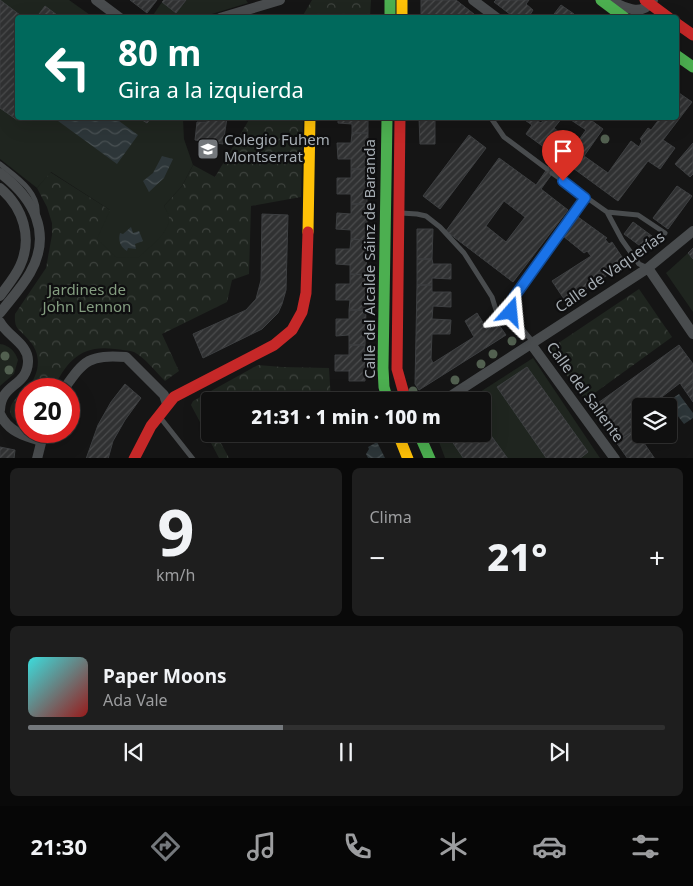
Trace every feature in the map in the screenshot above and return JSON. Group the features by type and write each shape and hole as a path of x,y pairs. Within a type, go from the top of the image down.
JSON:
{"street":[{"path":"96,0 116,15"},
{"path":"230,15 280,0"},
{"path":"390,0 390,15"},
{"path":"402,0 402,15"},
{"path":"473,0 493,15"},
{"path":"601,0 621,15"},
{"path":"608,0 635,10 646,8 650,1 666,15"},
{"path":"679,25 693,35"},
{"path":"679,57 693,67"},
{"path":"134,458 143,438 174,397 274,345 292,330 302,312 306,292 310,120"},
{"name":"Calle del Alcalde Sáinz de Baranda","path":"385,392 383,368 387,120"},
{"name":"Calle del Alcalde Sáinz de Baranda","path":"400,120 398,369 404,392"},
{"path":"0,173 14,184 28,200 37,218 40,237 35,262 30,273 0,313"},
{"path":"0,188 15,203 20,213 25,234 20,267 0,296"},
{"name":"Calle de Vaquerías","path":"457,392 648,268 693,231"},
{"path":"648,268 693,334"},
{"path":"1,327 23,348 28,362 27,369 20,381 5,391 0,403 0,412 4,421 15,432"},
{"name":"Calle del Saliente","path":"532,343 615,458"},
{"path":"72,378 80,367 93,358 106,356 126,357 164,395 167,404"},
{"path":"401,442 407,458"},
{"path":"423,442 430,458"},
{"path":"37,458 40,443"}],"lane":[{"path":"492,120 504,137 547,169"},
{"path":"0,164 29,189 38,208 37,218"},
{"path":"552,173 607,212 638,215 664,233"},
{"path":"532,343 511,312 511,303 585,198"},
{"path":"607,212 622,240 639,264 648,268"},
{"path":"398,213 418,214 433,221 464,254 492,297 496,310 512,326 520,325"},
{"path":"158,416 193,458"}],"green space":[{"path":"0,0 69,0 90,15 15,15 15,120 183,120 184,139 193,165 182,186 164,206 169,218 168,224 158,240 139,257 117,258 97,239 110,210 51,172 37,188 0,159"},
{"path":"186,0 246,0 248,3 209,15 153,15 162,2 176,13"},
{"path":"312,0 371,0 370,15 303,15"},
{"name":"Jardines de John Lennon","path":"249,120 303,120 301,197 251,206 249,274 232,280 227,302 162,334 179,371 165,381 134,352 103,348 84,352 76,357 59,378 34,378 38,364 36,350 16,326 15,314 46,268 52,235 52,223 47,207 37,188 50,172 110,210 163,233 168,220 164,206 182,186 193,165 215,177"},
{"path":"688,253 693,259 693,312 666,273"},
{"path":"639,289 672,337 585,400 548,350"},
{"path":"0,344 11,349 18,360 14,374 0,386"},
{"path":"533,358 600,458 445,458 439,442 491,442 491,392 480,392"},
{"path":"258,365 329,368 330,392 209,392"},
{"path":"201,397 201,424 191,405 193,401"},
{"path":"15,400 15,420 10,413"},
{"path":"211,442 220,442 229,458 219,458"}],"water":[{"path":"57,120 118,120 138,135 117,164"},
{"path":"162,156 173,159 164,178 149,192 143,181 153,173"},
{"path":"131,227 133,233 139,231 143,241 135,244 136,249 128,248 127,251 121,245 119,236 120,233 123,234"},
{"path":"679,394 693,413 693,418 684,424 677,415 677,398 673,398"},
{"path":"377,442 385,458 368,458 366,454 369,449 368,447"}],"building":[{"path":"0,0 20,15 15,15 15,119 0,108"},
{"path":"130,0 157,0 147,13"},
{"path":"164,0 186,0 176,13 162,2"},
{"path":"421,0 456,0 475,15 421,15"},
{"path":"496,0 529,0 526,4 533,10 530,15 511,15 494,2"},
{"path":"561,5 574,14 573,15 553,15"},
{"path":"45,6 57,15 38,15"},
{"path":"679,93 692,102 679,119"},
{"path":"208,120 227,120 223,144 195,140 197,122 207,122"},
{"path":"338,120 368,120 368,133 352,133 352,124 338,123"},
{"path":"419,120 435,120 435,144 420,144"},
{"path":"525,120 536,120 541,123 543,120 560,120 554,128 560,133 564,131 570,136 569,139 576,144 586,130 571,120 591,120 603,129 584,156 608,173 631,141 639,147 642,141 640,139 648,128 651,130 658,120 678,120 663,140 675,148 660,169 648,161 618,201 562,160 541,189 568,210 513,282 446,231 499,158 536,185 556,156 526,134 532,125","holes":["504,201 525,217 506,242 486,226"]},
{"path":"352,133 368,133 367,169 351,169 351,159 338,159 337,143 351,143"},
{"path":"469,135 486,148 440,209 423,196"},
{"path":"693,143 693,174 690,177 675,164"},
{"path":"351,169 367,169 367,204 351,204 351,194 337,194 337,178 351,178"},
{"path":"677,186 692,196 668,229 653,218"},
{"path":"351,204 367,204 367,240 351,239 351,230 336,229 337,213 351,214"},
{"path":"262,214 288,215 286,290 282,304 278,313 262,329 203,358 193,334 246,310 256,299 261,280"},
{"path":"578,217 607,238 605,239 609,244 612,242 626,263 566,302 552,281 591,256 587,251 584,253 563,236"},
{"path":"633,222 656,239 647,251 624,234"},
{"path":"417,229 433,229 432,259 417,259"},
{"path":"351,239 367,240 366,275 350,274 350,265 336,264 336,249 350,249"},
{"path":"693,248 693,259 688,253"},
{"path":"417,259 432,259 433,264 451,264 451,279 432,278 432,285 417,285"},
{"path":"350,274 366,275 366,310 349,310 350,300 336,300 336,284 350,284"},
{"path":"417,285 432,285 432,292 451,292 451,307 433,306 432,319 451,320 450,334 432,334 431,359 433,363 474,337 465,321 477,313 487,329 497,322 506,335 419,390 415,384"},
{"path":"349,310 366,310 365,345 349,345 349,335 336,336 336,319 349,319"},
{"path":"349,345 365,345 365,381 349,381 349,371 335,371 335,355 349,355"},
{"path":"679,345 693,364 693,382 684,389 680,383 660,398 632,398 632,420 630,422 632,432 616,442 591,408"},
{"path":"527,367 588,452 580,458 546,458 497,387"},
{"path":"693,382 693,402 684,389"},
{"path":"125,384 141,398 113,441 108,458 86,458 98,425 111,402"},
{"path":"632,432 632,443 644,443 654,458 627,458 616,442"},
{"path":"491,435 507,458 463,458 452,442 491,442"},
{"path":"0,447 15,450 14,458 0,458"}],"traffic: fast":[{"path":"390,0 390,15"},
{"path":"601,0 621,15"},
{"path":"679,57 693,67"},
{"path":"385,392 383,368 387,120"},
{"path":"423,442 430,458"}],"traffic: slow":[{"path":"402,0 402,15"},
{"path":"308,232 310,120"},
{"path":"401,442 408,458"}],"traffic: jam":[{"path":"645,0 665,15"},
{"path":"679,25 693,35"},
{"path":"400,120 397,369 403,392"},
{"path":"135,458 151,426 174,397 274,345 292,330 302,312 306,293 308,232"}],"place":[{"name":"Colegio Fuhem Montserrat","path":"208,149"}],"route":[{"path":"511,312 511,303 514,297 585,198 563,181"}]}
